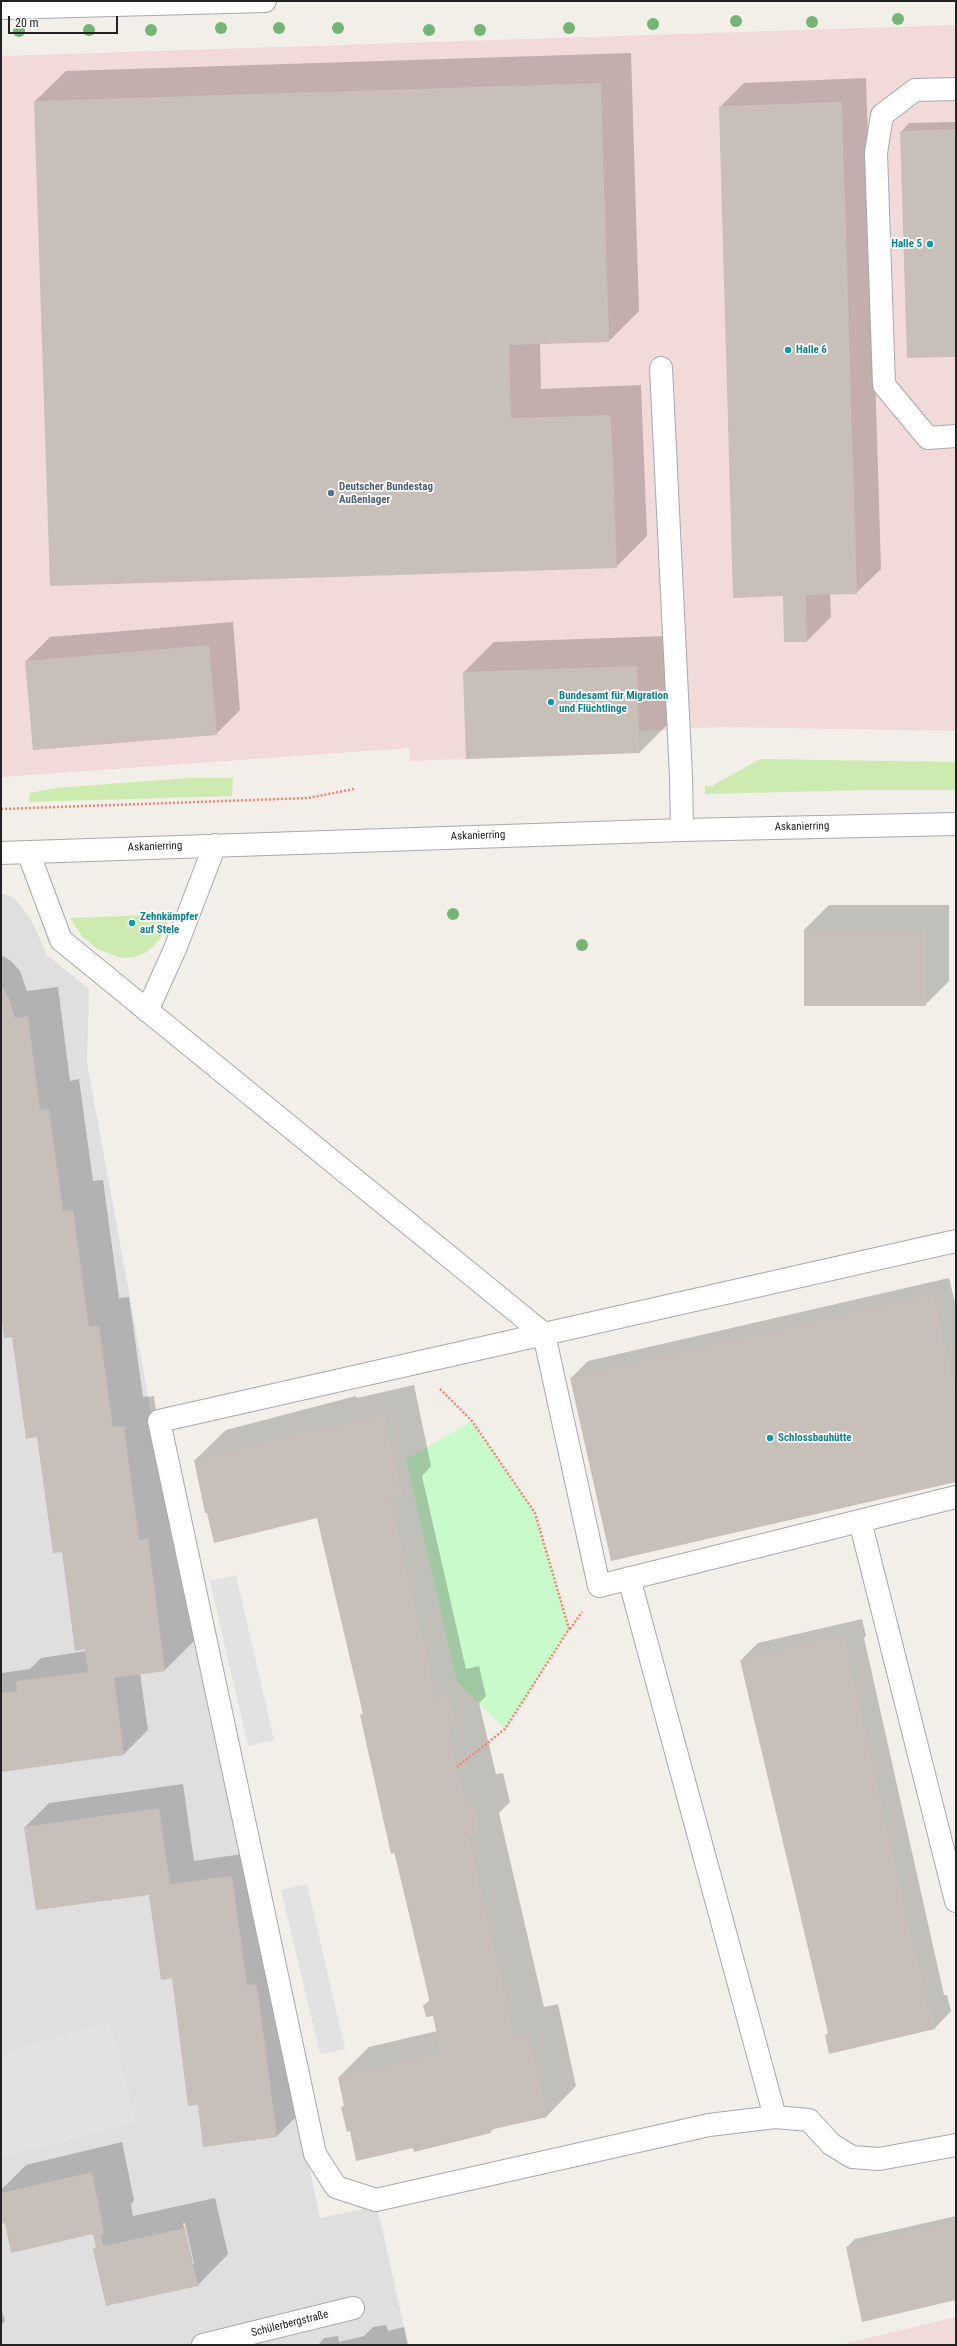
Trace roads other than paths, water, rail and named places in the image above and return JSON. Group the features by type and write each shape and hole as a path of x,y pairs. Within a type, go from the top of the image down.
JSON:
{"street":[{"path":"1,8 265,1"},
{"path":"956,89 915,90 882,115 876,153 884,385 928,438 956,436"},
{"path":"661,368 681,777 682,830"},
{"name":"Askanierring","path":"1,853 682,830 956,824"},
{"path":"147,1011 175,949 215,845"},
{"path":"28,852 61,940 544,1334 599,1586 956,1497"},
{"path":"956,1241 159,1421 315,2154 336,2187 376,2200 709,2125 775,2117 809,2120 831,2144 852,2157 879,2159 956,2145"},
{"path":"860,1521 956,1901"},
{"path":"629,1578 775,2117"},
{"name":"Schülerbergstraße","path":"203,2345 353,2308"}],"place":[{"name":"Halle 5","path":"930,244"},
{"name":"Halle 6","path":"788,350"},
{"name":"Deutscher Bundestag Außenlager","path":"331,493"},
{"name":"Bundesamt für Migration und Flüchtlinge","path":"551,702"},
{"name":"Zehnkämpfer auf Stele","path":"132,923"},
{"name":"Schlossbauhütte","path":"770,1438"}]}
